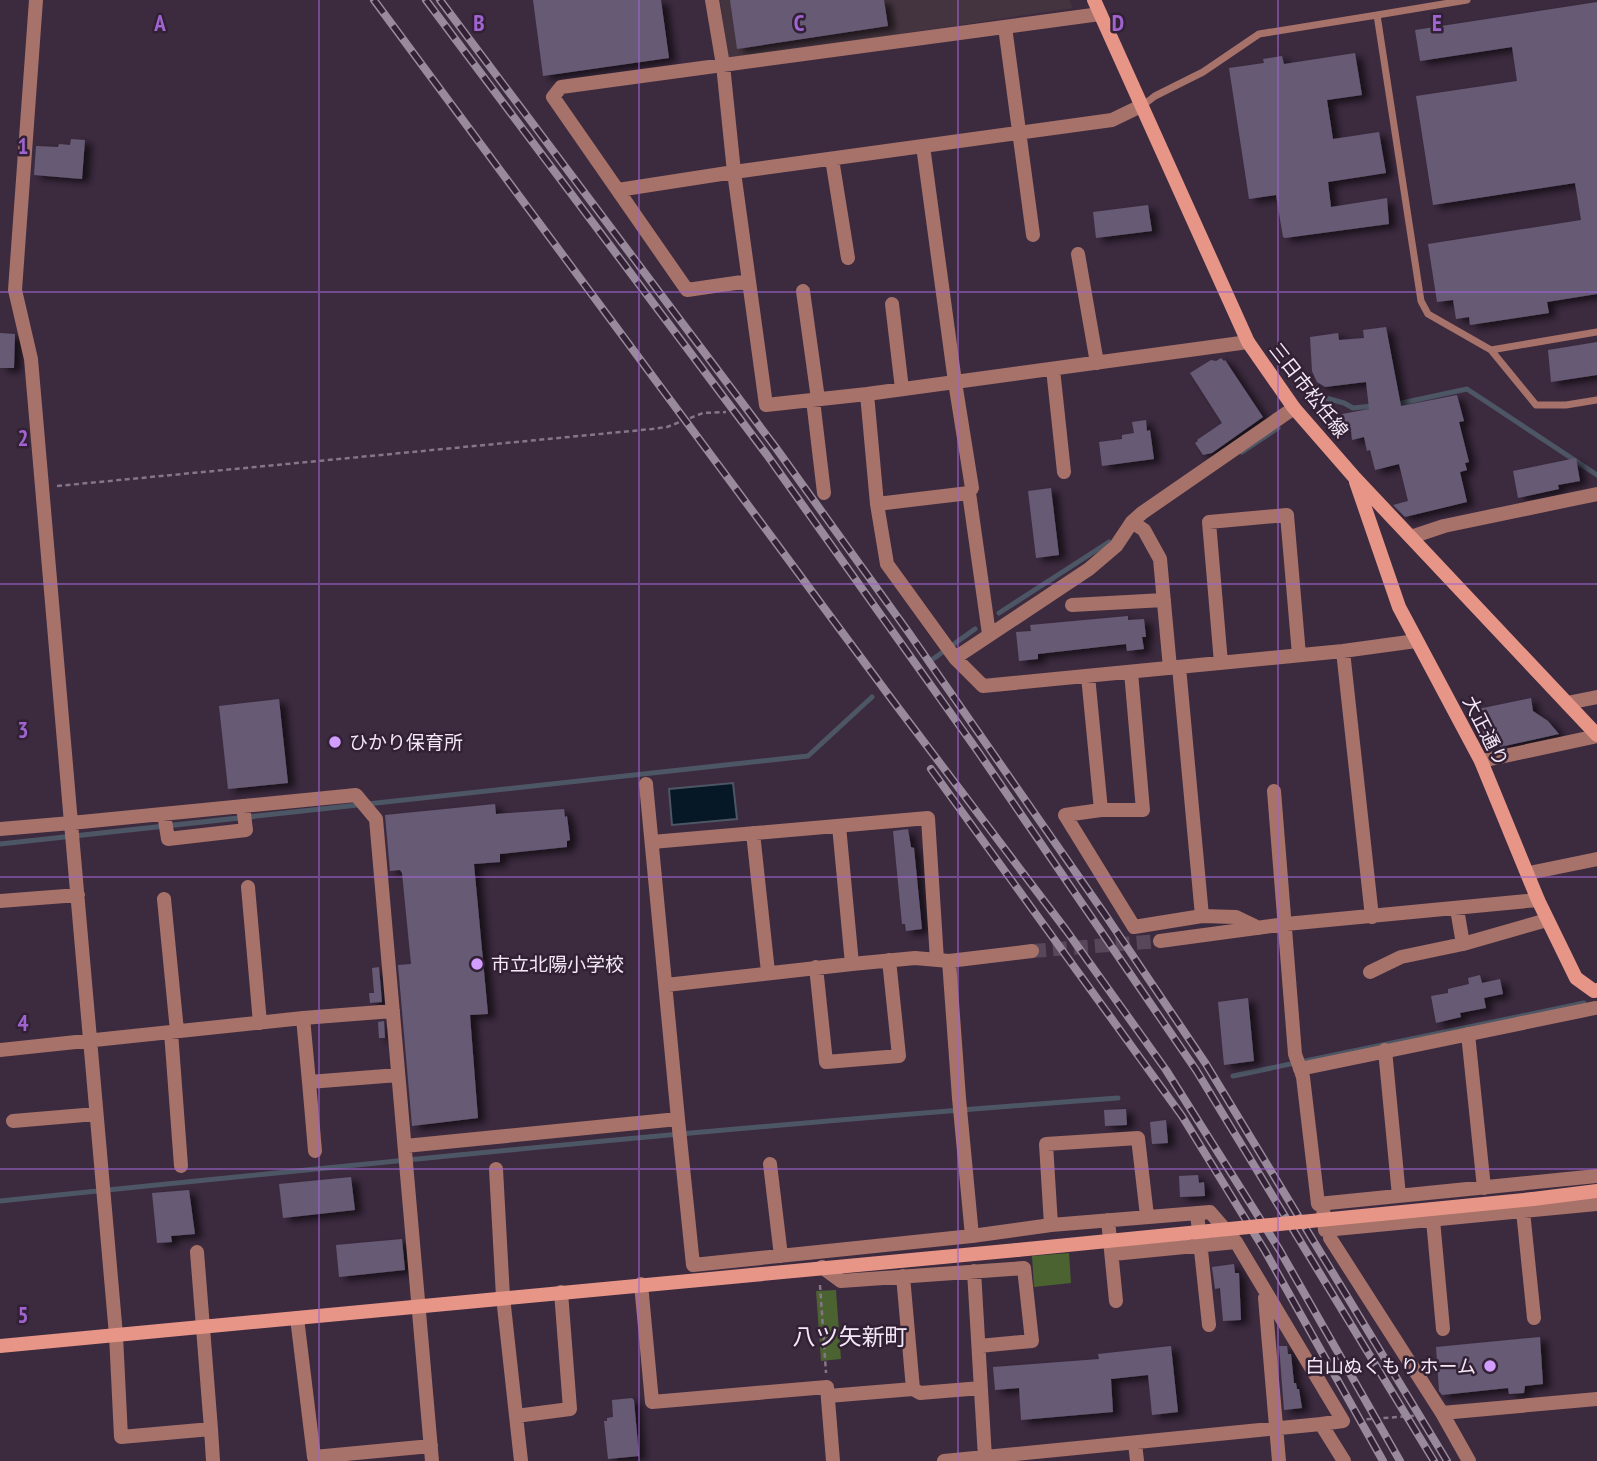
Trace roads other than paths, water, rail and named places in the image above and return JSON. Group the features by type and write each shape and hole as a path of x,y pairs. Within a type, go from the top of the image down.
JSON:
{"street":[{"path":"36,0 15,290 31,359 43,487 116,1335 121,1437 211,1429"},
{"path":"712,0 723,65 734,172 766,405 867,394 1248,341"},
{"path":"749,281 687,290 553,97 561,87 1004,27 1097,7"},
{"name":"三日市松任線","path":"1097,7 1248,341 1294,408 1355,478 1597,735"},
{"path":"1004,27 1033,234"},
{"path":"618,190 1112,120 1141,106"},
{"path":"923,146 972,488 969,493 989,634"},
{"path":"832,159 848,258"},
{"path":"1078,254 1097,363"},
{"path":"803,291 824,493"},
{"path":"892,304 902,389"},
{"path":"1053,369 1064,472"},
{"path":"867,394 877,504 887,564 955,658 983,686 1343,651 1416,641"},
{"path":"955,658 1089,569 1116,546 1132,522 1142,513 1294,408"},
{"name":"大正通り","path":"1355,478 1399,607 1481,761 1538,900 1576,978 1594,991 1597,990"},
{"path":"877,504 969,493"},
{"path":"1411,537 1444,526 1597,494"},
{"path":"1221,663 1209,522 1287,515 1299,655"},
{"path":"1132,522 1144,530 1160,559 1175,668 1202,916"},
{"path":"1072,605 1164,600"},
{"path":"1343,651 1372,917"},
{"path":"1131,672 1143,810 1101,810 1065,815 1134,927 1202,916 1236,917 1259,928"},
{"path":"1088,676 1101,810"},
{"path":"1567,703 1597,697"},
{"path":"1481,761 1597,735"},
{"path":"646,785 693,1265 972,1236 1051,1225 1210,1212 1236,1242 1264,1293 1343,1421 1028,1457 944,1461"},
{"path":"1274,791 1299,1064 1318,1204 1597,1176"},
{"path":"0,830 72,832 164,814 356,795 376,819 432,1461"},
{"path":"164,814 168,839 246,830 243,806"},
{"path":"652,842 928,818 972,1236"},
{"path":"839,826 852,964"},
{"path":"753,833 768,972"},
{"path":"1529,873 1597,859"},
{"path":"248,887 260,1023"},
{"path":"0,901 78,895"},
{"path":"164,899 181,1166"},
{"path":"1160,941 1286,924 1538,900"},
{"path":"1457,909 1463,944"},
{"path":"1370,972 1401,957 1463,944 1548,920"},
{"path":"666,985 889,960 943,960 1032,951"},
{"path":"816,967 825,1062 899,1056 889,960"},
{"path":"0,1050 393,1011"},
{"path":"1299,1064 1596,1012"},
{"path":"303,1018 315,1151"},
{"path":"1468,1034 1484,1188"},
{"path":"1385,1050 1399,1196"},
{"path":"309,1082 398,1075"},
{"path":"13,1121 96,1114"},
{"path":"406,1155 679,1129"},
{"path":"1051,1225 1046,1144 1138,1138 1147,1216"},
{"path":"770,1164 781,1256"},
{"path":"496,1169 503,1297 521,1461"},
{"path":"1448,1191 1451,1219"},
{"path":"0,1346 1017,1250 1597,1191"},
{"path":"1323,1204 1325,1230 1597,1204"},
{"path":"1523,1212 1534,1318"},
{"path":"1197,1213 1209,1325"},
{"path":"1108,1220 1116,1301"},
{"path":"1433,1220 1443,1328"},
{"path":"1330,1238 1442,1413 1469,1461"},
{"path":"1113,1255 1236,1242"},
{"path":"197,1252 213,1461"},
{"path":"822,1267 841,1281 1024,1268 1032,1341 979,1346"},
{"path":"974,1271 985,1458"},
{"path":"903,1276 913,1389"},
{"path":"641,1284 652,1402 827,1392 913,1389 920,1393 981,1388"},
{"path":"516,1416 570,1409 561,1292"},
{"path":"1264,1293 1279,1461"},
{"path":"297,1318 314,1457 431,1446"},
{"path":"827,1392 833,1461"},
{"path":"1442,1413 1597,1399"},
{"path":"1321,1424 1343,1461"},
{"path":"1135,1443 1136,1461"}],"lane":[{"path":"1141,106 1203,72 1259,34 1467,0"},
{"path":"1377,15 1422,301 1428,314 1491,350 1536,405 1566,405 1597,400"},
{"path":"1491,350 1597,332"}],"water":[{"path":"733,783 737,819 672,825 669,789"}],"waterway":[{"path":"1397,404 1467,389 1597,475"},
{"path":"1314,406 1326,398 1353,408 1373,406"},
{"path":"1242,452 1278,428"},
{"path":"999,613 1109,542"},
{"path":"933,659 975,629"},
{"path":"0,844 808,756 872,697"},
{"path":"1233,1076 1584,1003"},
{"path":"0,1201 698,1132 1118,1098"}],"tunnel":[{"path":"1032,951 1160,941"}],"railway":[{"path":"374,0 1066,930 1166,1070 1279,1249 1400,1461"},
{"path":"426,0 767,455 979,753 1196,1070 1434,1461"},
{"path":"440,0 776,448 1104,913 1206,1064 1447,1461"},
{"path":"931,769 1182,1116 1265,1251 1383,1461"}],"place":[{"name":"ひかり保育所","path":"335,742"},
{"name":"市立北陽小学校","path":"477,964"},
{"name":"白山ぬくもりホーム","path":"1490,1366"}],"district":[{"name":"八ツ矢新町","path":"850,1337"}]}
